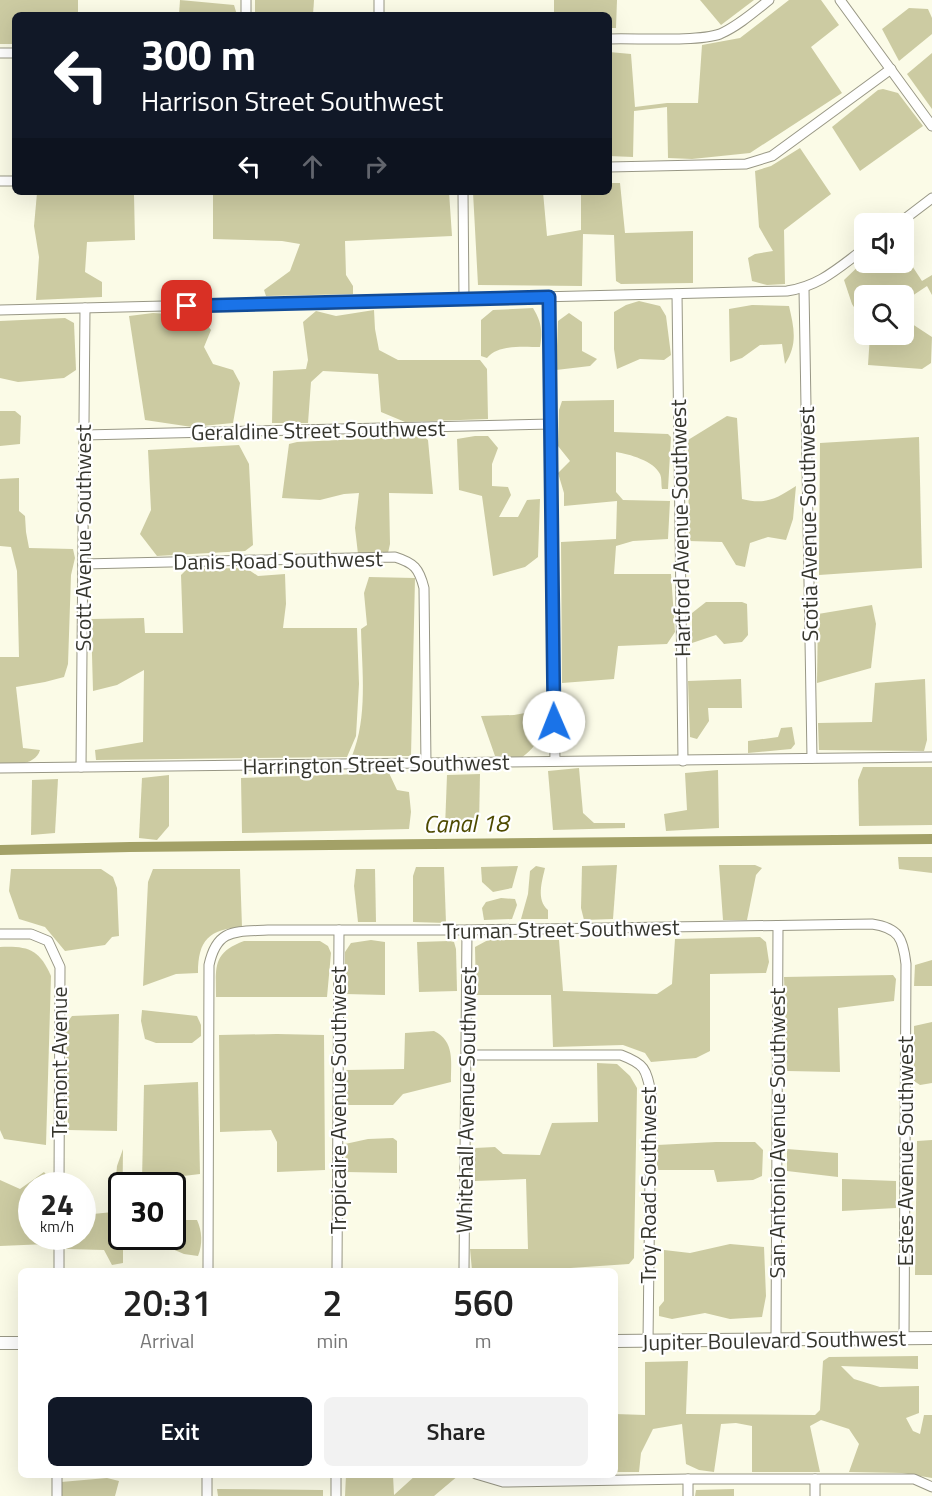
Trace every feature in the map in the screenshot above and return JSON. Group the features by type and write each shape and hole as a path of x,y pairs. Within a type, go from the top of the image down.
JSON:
{"street":[{"path":"612,39 698,37 718,34 738,24 769,0"},
{"path":"840,0 932,126"},
{"path":"612,167 746,164 772,156 891,69"},
{"path":"463,195 464,299"},
{"path":"912,213 932,198"},
{"path":"0,310 787,291 804,289 818,283 854,256"},
{"name":"Scotia Avenue Southwest","path":"804,289 812,758"},
{"name":"Hartford Avenue Southwest","path":"677,294 683,761"},
{"path":"549,297 555,761"},
{"name":"Scott Avenue Southwest","path":"81,768 85,308"},
{"name":"Geraldine Street Southwest","path":"84,435 551,424"},
{"name":"Danis Road Southwest","path":"83,564 395,557 411,562 421,575 424,588 426,764"},
{"name":"Harrington Street Southwest","path":"0,768 932,757"},
{"name":"Truman Street Southwest","path":"208,1268 209,965 213,948 222,938 236,932 778,927 872,924 885,926 898,933 904,948 906,964"},
{"name":"San Antonio Avenue Southwest","path":"776,1340 778,927"},
{"name":"Tropicaire Avenue Southwest","path":"337,1268 339,930"},
{"name":"Whitehall Avenue Southwest","path":"464,1268 467,930"},
{"name":"Tremont Avenue","path":"0,934 31,934 48,941 60,967 59,1172"},
{"name":"Estes Avenue Southwest","path":"904,1339 906,964"},
{"name":"Troy Road Southwest","path":"467,1055 621,1055 638,1061 647,1073 651,1093 648,1341"},
{"path":"58,1268 59,1250"},
{"name":"Jupiter Boulevard Southwest","path":"618,1341 932,1338"},
{"path":"0,1343 18,1343"},
{"path":"57,1478 57,1496"},
{"path":"207,1478 207,1496"},
{"path":"336,1478 336,1496"},
{"path":"490,1478 503,1482 914,1479 932,1487"},
{"path":"687,1496 688,1479"},
{"path":"815,1479 815,1496"}],"green space":[{"path":"0,0 78,0 78,12 12,12 12,44 0,44"},
{"path":"180,0 234,5 236,12 179,12"},
{"path":"255,0 314,0 313,12 255,12"},
{"path":"554,0 617,0 616,28 612,28 612,12 554,12"},
{"path":"700,0 754,0 721,25"},
{"path":"789,0 821,0 839,25 811,47 842,93 750,153 692,159 668,158 667,107 634,111 633,157 612,156 612,52 631,54 635,107 667,103 698,103 702,45 740,38"},
{"path":"909,8 928,9 932,18 932,34 899,61 882,29"},
{"path":"932,53 932,109 907,74"},
{"path":"878,90 898,93 923,126 860,171 832,127"},
{"path":"800,148 831,194 784,230 785,284 767,285 752,281 748,258 755,254 773,251 759,227 755,171 771,166"},
{"path":"612,183 620,183 625,233 693,231 693,283 621,284 616,281 614,235 583,234 582,286 478,285 473,195 543,195 547,236 581,230 581,195 612,195"},
{"path":"37,195 134,195 135,240 87,242 85,272 102,282 102,297 36,300 39,257 34,226"},
{"path":"213,195 449,195 452,236 345,241 346,275 353,286 353,294 266,296 264,290 290,271 300,244 282,241 213,239"},
{"path":"914,269 922,281 932,275 932,295 927,286 914,295 914,285 854,285 854,307 844,280 854,270 854,273 914,273"},
{"path":"639,301 660,306 666,316 671,355 664,360 640,359 617,369 614,349 614,312"},
{"path":"752,305 789,306 793,343 785,364 782,344 760,345 742,358 730,362 729,309"},
{"path":"533,308 541,326 540,347 504,348 487,358 481,356 481,320 493,310"},
{"path":"374,310 379,350 398,360 480,360 487,369 488,419 405,422 381,412 378,374 323,371 311,382 308,423 272,423 273,371 306,369 308,360 303,322 316,311 336,316"},
{"path":"569,313 582,322 582,351 597,359 590,366 556,370 558,321"},
{"path":"169,314 184,324 202,318 211,330 204,347 213,364 233,370 240,383 233,423 192,427 145,420 129,316"},
{"path":"65,318 74,323 76,370 64,378 18,382 0,378 0,321"},
{"path":"914,325 932,337 931,363 922,369 868,365 869,345 914,345"},
{"path":"614,400 614,432 668,434 671,437 668,489 662,489 660,474 652,465 634,456 616,452 616,492 623,500 670,501 668,539 633,541 616,546 614,574 671,574 675,632 667,644 618,646 614,679 562,683 561,542 616,539 617,501 564,506 564,493 558,473 570,461 558,446 559,410 562,401"},
{"path":"0,411 15,411 21,416 20,444 0,446"},
{"path":"727,416 737,418 742,499 770,500 796,486 793,519 786,540 768,537 750,543 745,567 736,565 722,542 689,541 688,440"},
{"path":"423,436 428,440 433,494 389,493 390,544 388,553 358,554 355,528 359,493 320,500 282,498 289,444"},
{"path":"488,436 498,448 492,464 492,486 508,487 511,495 499,517 518,517 527,500 540,499 538,557 525,567 493,576 482,496 459,490 457,439"},
{"path":"919,437 922,568 819,575 820,443"},
{"path":"239,445 249,464 253,545 245,551 157,556 140,534 151,510 148,450"},
{"path":"19,478 19,511 25,516 29,548 73,549 75,558 71,575 68,664 64,677 16,687 23,748 40,750 38,755 29,762 5,765 0,764 0,657 19,657 17,571 11,547 0,546 0,479"},
{"path":"246,568 258,576 285,574 286,604 283,628 357,628 359,684 356,736 347,757 96,760 95,750 143,742 144,670 117,685 93,691 91,619 144,618 145,633 183,633 181,575 187,569"},
{"path":"369,577 415,578 411,756 352,756 362,710 361,629 367,625 364,593"},
{"path":"706,602 747,604 748,635 742,642 724,644 716,635 692,643 692,613"},
{"path":"872,605 876,624 871,668 817,683 818,614"},
{"path":"741,679 742,708 708,708 709,721 697,739 690,737 688,681"},
{"path":"925,679 927,740 924,751 819,750 818,723 872,722 875,683"},
{"path":"542,710 541,732 536,743 527,753 521,758 495,756 481,716 514,715"},
{"path":"792,727 795,744 791,749 748,753 748,741 778,737 781,728"},
{"path":"863,767 932,767 932,825 859,826 858,780"},
{"path":"579,768 583,813 594,823 625,823 625,828 553,830 548,771"},
{"path":"718,770 719,828 666,831 664,814 687,810 685,773"},
{"path":"389,773 397,790 409,792 411,812 409,829 242,833 241,778"},
{"path":"480,774 479,825 445,828 447,775"},
{"path":"169,775 169,826 157,840 139,838 142,778"},
{"path":"58,779 55,833 31,835 32,780"},
{"path":"898,857 932,857 932,873 899,869"},
{"path":"617,865 613,919 584,920 581,908 582,866"},
{"path":"719,865 755,865 762,868 756,875 747,920 723,920"},
{"path":"518,866 512,888 493,892 482,882 481,867"},
{"path":"536,866 545,868 541,896 548,910 548,919 521,919 528,894 530,871"},
{"path":"416,867 444,867 446,923 413,922 413,876"},
{"path":"11,869 101,869 113,877 117,888 119,936 112,937 105,945 65,951 45,927 19,919 9,891"},
{"path":"153,869 240,869 242,927 221,930 208,938 200,952 198,973 176,974 143,986 148,882"},
{"path":"356,869 375,869 376,922 358,922 354,886"},
{"path":"501,898 515,899 517,905 512,919 484,920 482,908 486,902"},
{"path":"760,937 766,942 769,962 766,973 710,974 710,1051 696,1058 651,1062 645,1053 623,1045 553,1047 551,995 476,995 475,947 488,940 559,940 563,991 657,994 672,984 675,939"},
{"path":"371,940 385,942 385,995 345,994 345,952 351,943"},
{"path":"244,941 320,941 328,946 331,953 327,997 216,997 216,969 221,956"},
{"path":"417,942 454,942 456,949 457,991 419,992"},
{"path":"0,947 18,947 32,951 42,960 51,976 46,1145 4,1139 0,1130"},
{"path":"932,960 932,986 914,986 915,965"},
{"path":"893,975 896,979 894,1001 838,1008 840,1072 787,1071 784,977"},
{"path":"142,1010 197,1016 201,1025 201,1036 192,1043 156,1043 145,1039 141,1021"},
{"path":"119,1014 117,1131 68,1130 66,1024 72,1016"},
{"path":"932,1022 932,1083 920,1085 914,1081 914,1026"},
{"path":"434,1031 446,1040 449,1046 451,1082 403,1094 393,1105 347,1105 346,1070 404,1069 405,1033"},
{"path":"219,1035 324,1035 325,1170 277,1172 277,1142 271,1130 220,1132"},
{"path":"597,1063 617,1064 630,1076 637,1088 634,1258 629,1264 571,1268 472,1268 470,1249 528,1249 526,1179 475,1181 475,1148 495,1147 503,1154 540,1155 552,1123 598,1122"},
{"path":"198,1082 200,1174 186,1176 186,1172 142,1172 144,1085"},
{"path":"393,1138 397,1141 397,1173 346,1172 345,1144 368,1139"},
{"path":"932,1140 932,1275 915,1275 917,1141"},
{"path":"755,1142 763,1150 762,1176 753,1180 717,1182 714,1170 657,1170 657,1145"},
{"path":"123,1149 123,1172 116,1172"},
{"path":"787,1149 838,1153 838,1177 787,1171"},
{"path":"842,1179 896,1181 896,1208 842,1211"},
{"path":"0,1180 18,1188 18,1245 0,1246"},
{"path":"108,1212 108,1250 123,1250 123,1263 112,1265 104,1250 96,1250 96,1214"},
{"path":"186,1220 197,1220 201,1233 200,1251 198,1256 175,1250 186,1250"},
{"path":"730,1244 764,1247 766,1296 762,1317 730,1319 705,1313 672,1319 659,1316 659,1307 664,1301 664,1250 690,1253"},
{"path":"918,1356 918,1369 841,1366 854,1379 880,1387 919,1386 919,1413 906,1418 913,1431 920,1434 924,1415 932,1415 932,1478 902,1473 849,1472 859,1444 849,1429 821,1420 810,1426 820,1472 752,1472 752,1426 736,1423 721,1424 714,1472 699,1470 686,1464 682,1424 653,1429 641,1453 639,1472 618,1472 618,1414 645,1415 645,1362 688,1361 686,1414 815,1415 820,1410 823,1361 829,1357"},
{"path":"107,1478 119,1481 115,1496 61,1496 61,1482"},
{"path":"346,1478 393,1478 394,1495 413,1478 455,1478 434,1496 345,1496"},
{"path":"217,1489 323,1490 323,1496 218,1496"},
{"path":"734,1489 734,1496 695,1496 696,1490"}],"waterway":[{"name":"Canal 18","path":"0,850 932,839"}],"route":[{"path":"187,306 549,297 554,722"}]}
